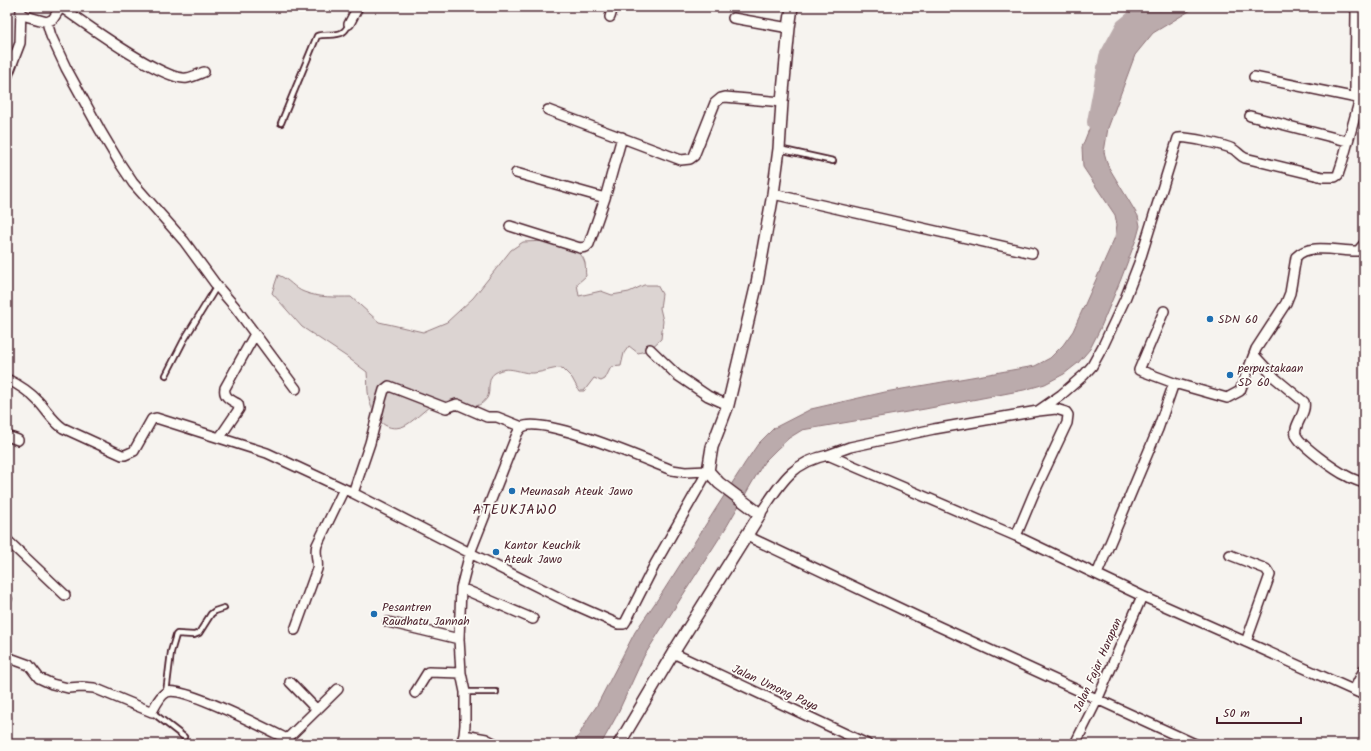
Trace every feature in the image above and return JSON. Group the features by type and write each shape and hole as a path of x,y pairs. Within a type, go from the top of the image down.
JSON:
{"street":[{"path":"7,77 10,61 20,43 21,11 47,22 53,19 61,7 148,66 178,78 186,78 204,72"},
{"path":"349,24 358,7"},
{"path":"610,17 613,7"},
{"path":"7,379 30,392 55,422 63,428 122,455 134,451 153,418 220,437 267,453 348,491 614,624 624,624 655,564 708,471 712,447 728,405 757,283 773,194 779,149 782,102 792,7"},
{"path":"1038,411 1062,395 1084,375 1092,366 1100,352 1125,299 1139,263 1178,138 1187,138 1223,146 1233,149 1245,158 1323,177 1335,178 1338,175 1360,102 1355,88 1355,7"},
{"path":"733,18 789,28"},
{"path":"47,22 51,36 66,68 118,162 133,183 184,241 296,390"},
{"path":"1254,77 1360,102"},
{"path":"548,110 682,160 686,160 694,156 715,103 718,100 725,97 782,102"},
{"path":"1250,116 1347,141"},
{"path":"510,226 584,248 589,244 605,198 622,137"},
{"path":"516,173 605,198"},
{"path":"773,194 1032,254"},
{"path":"1164,311 1139,370 1174,383 1227,398 1240,391 1256,349 1286,303 1290,293 1294,262 1299,253 1318,249 1358,251 1364,244"},
{"path":"220,437 239,409 238,404 229,399 226,395 225,388 255,334"},
{"path":"650,349 677,375 708,396 728,405"},
{"path":"1254,356 1274,378 1304,402 1305,406 1296,429 1296,434 1306,446 1345,476 1364,483"},
{"path":"1097,574 1158,429 1174,383"},
{"path":"295,630 318,563 315,554 317,545 348,491 370,443 382,395 384,390 389,386 446,408 457,404 487,417 497,417 522,427 546,427 583,435 672,470 685,472 708,471 719,483 756,511"},
{"path":"619,744 747,536 756,511 795,468 805,462 850,447 934,429 1038,411 1056,409 1062,410 1068,415 1068,419 1016,536"},
{"path":"461,744 464,735 465,692 461,673 459,639 460,588 470,553 517,434 522,427"},
{"path":"7,436 18,440"},
{"path":"828,455 1016,536 1142,596 1364,695"},
{"path":"747,536 916,616 1098,698 1195,744"},
{"path":"7,540 65,595"},
{"path":"1230,555 1266,569 1270,575 1246,642"},
{"path":"460,588 533,619"},
{"name":"Jalan Fajar Harapan","path":"1076,744 1098,698 1142,596"},
{"path":"388,622 459,639"},
{"name":"Jalan Umong Paya","path":"674,653 867,744"},
{"path":"7,657 29,665 39,678 52,684 68,688 82,686 94,688 152,712 162,696 166,693 180,693 212,704 254,722 295,744"},
{"path":"1354,690 1364,670"},
{"path":"415,693 428,672 461,673"},
{"path":"290,682 317,710"},
{"path":"287,739 338,689"},
{"path":"464,735 486,739 496,744"}],"lane":[{"path":"281,123 317,36 322,34 338,34 343,32 349,24"},
{"path":"779,149 833,161"},
{"path":"166,375 184,340 217,286"},
{"path":"7,604 10,599"},
{"path":"166,693 171,652 176,635 194,635 199,633 211,614 224,608"},
{"path":"465,692 496,692"},
{"path":"152,712 184,737"}],"shaded area":[{"path":"1165,7 1196,7 1153,33 1135,55 1108,128 1104,152 1108,166 1138,216 1140,226 1121,279 1090,349 1078,363 1064,374 1045,384 1024,390 925,409 802,430 789,438 764,462 727,526 644,656 616,717 601,744 574,744 596,707 635,632 664,590 745,463 758,444 774,428 811,409 885,392 1035,366 1050,358 1063,345 1073,331 1115,237 1117,225 1115,215 1083,167 1082,147 1126,35"},
{"path":"546,241 570,247 579,253 583,258 586,276 577,284 579,296 601,291 612,295 629,292 644,285 657,285 662,294 660,308 663,321 661,339 649,350 638,353 629,346 624,353 621,366 611,367 605,379 601,381 594,378 584,391 579,391 572,378 562,368 534,373 505,369 500,370 492,376 490,379 487,398 477,406 455,407 434,403 407,425 397,428 385,425 373,411 368,395 367,372 302,327 272,293 278,275 301,291 310,294 328,297 351,297 379,322 423,332 447,322 473,298 511,250 523,242"}],"waterway":[{"path":"1097,122 1109,57 1125,28 1151,7"}],"place":[{"name":"SDN 60","path":"1210,319"},
{"name":"perpustakaan SD 60","path":"1230,375"},
{"name":"Meunasah Ateuk Jawo","path":"512,491"},
{"name":"Kantor Keuchik Ateuk Jawo","path":"496,552"},
{"name":"Pesantren Raudhatu Jannah","path":"374,614"}],"district":[{"name":"ATEUKJAWO","path":"515,510"}]}
